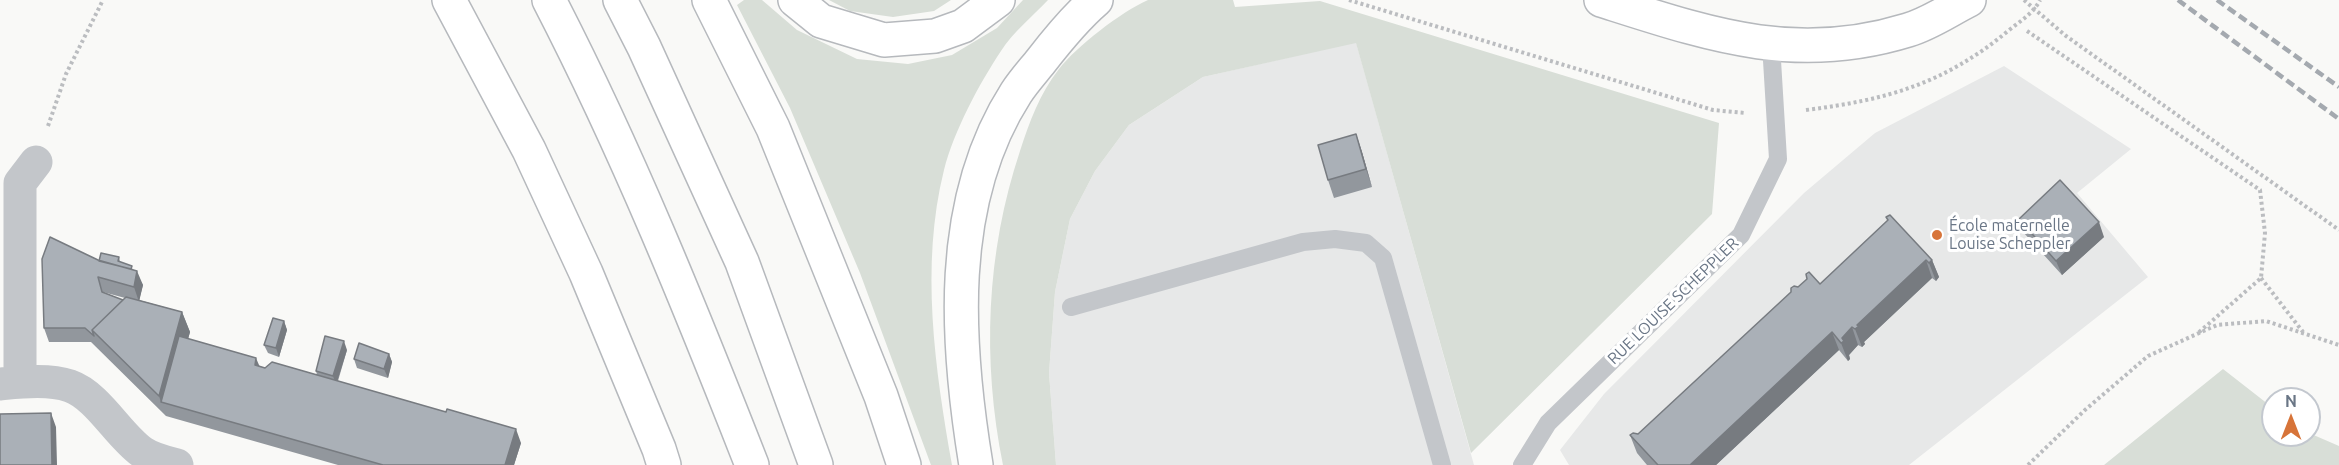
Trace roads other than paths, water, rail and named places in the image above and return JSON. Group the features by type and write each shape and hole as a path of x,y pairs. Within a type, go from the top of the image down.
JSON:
{"highway":[{"path":"449,0 529,150 581,263 664,465"},
{"path":"549,0 639,186 752,465"},
{"path":"620,0 644,47 742,262 816,465"},
{"path":"709,0 773,128 881,396 904,465"},
{"path":"795,0 821,21 884,40 935,36 963,26 998,0"},
{"path":"976,465 966,407 961,299 966,233 977,180 996,131 1016,93 1051,47 1080,14 1096,0"},
{"path":"1600,0 1676,24 1740,40 1771,44 1829,46 1909,30 1969,0"}],"street":[{"path":"36,162 20,183 10,383 70,386 88,398 142,452 177,465"}],"lane":[{"name":"RUE LOUISE SCHEPPLER","path":"1522,465 1548,423 1741,235 1778,159 1771,44"},
{"path":"1071,307 1303,242 1335,239 1366,243 1383,258 1442,465"}],"railway":[{"path":"2178,0 2339,119"},
{"path":"2217,0 2339,87"}],"place":[{"name":"École maternelle Louise Scheppler","path":"1937,235"}]}
